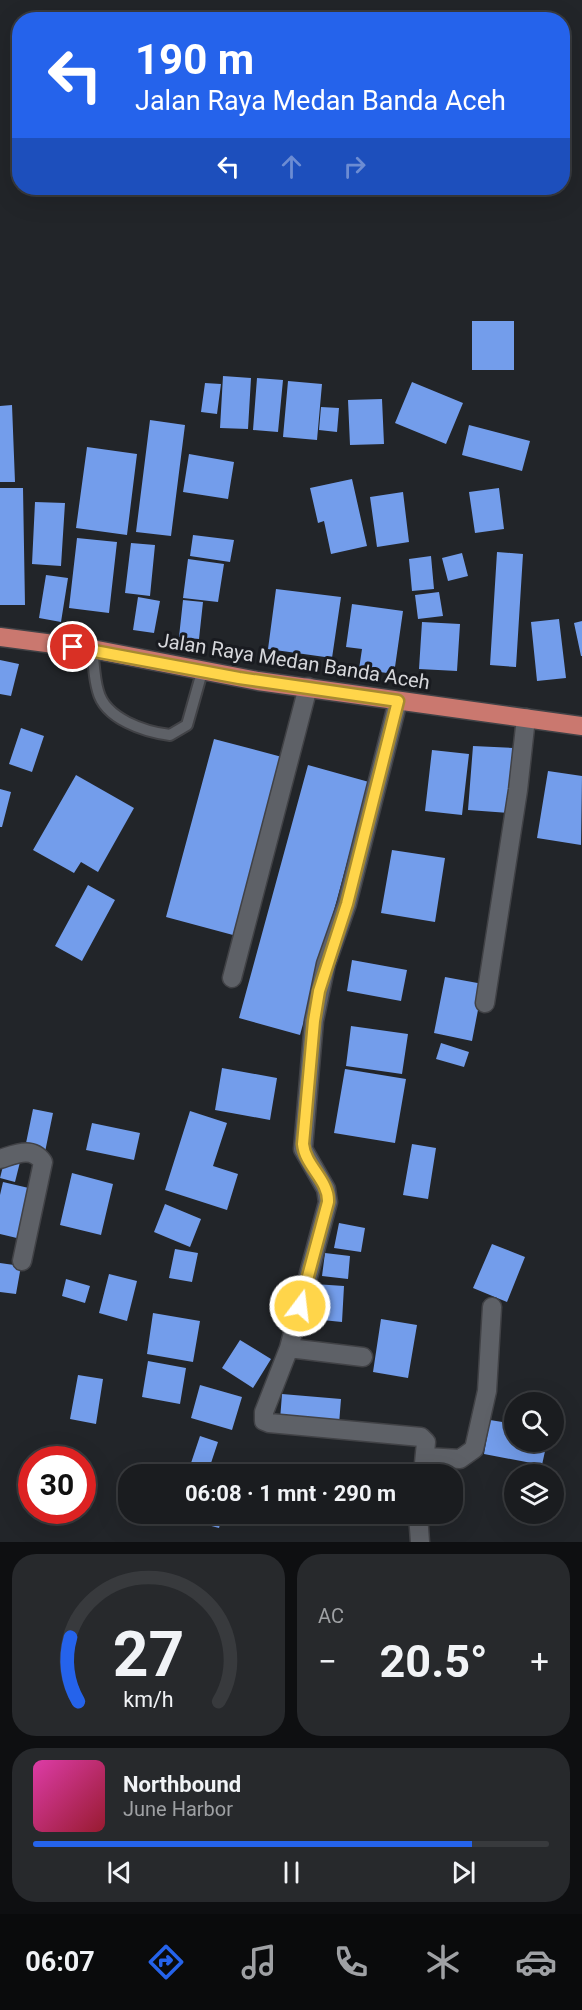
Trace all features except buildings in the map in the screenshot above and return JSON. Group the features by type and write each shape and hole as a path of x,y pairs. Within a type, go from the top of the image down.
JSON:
{"highway":[{"name":"Jalan Raya Medan Banda Aceh","path":"0,637 92,649 202,672 582,726"}],"street":[{"path":"232,978 308,687"},
{"path":"398,701 347,904 327,964 314,1021 303,1144 305,1154 326,1189 328,1202 289,1348 264,1412 264,1421 421,1437 426,1442 424,1464"},
{"path":"486,1003 518,790 526,718"},
{"path":"0,1159 27,1151 39,1156 43,1162 22,1262"},
{"path":"434,1464 460,1459 474,1449 487,1391 492,1307"},
{"path":"289,1348 363,1357"},
{"path":"419,1524 420,1542"}],"lane":[{"path":"92,649 98,692 105,706 123,720 154,733 170,735 187,725 202,672"}],"route":[{"path":"73,647 202,672 398,701 347,904 319,991 314,1021 303,1149 326,1189 328,1202 300,1306"}]}
